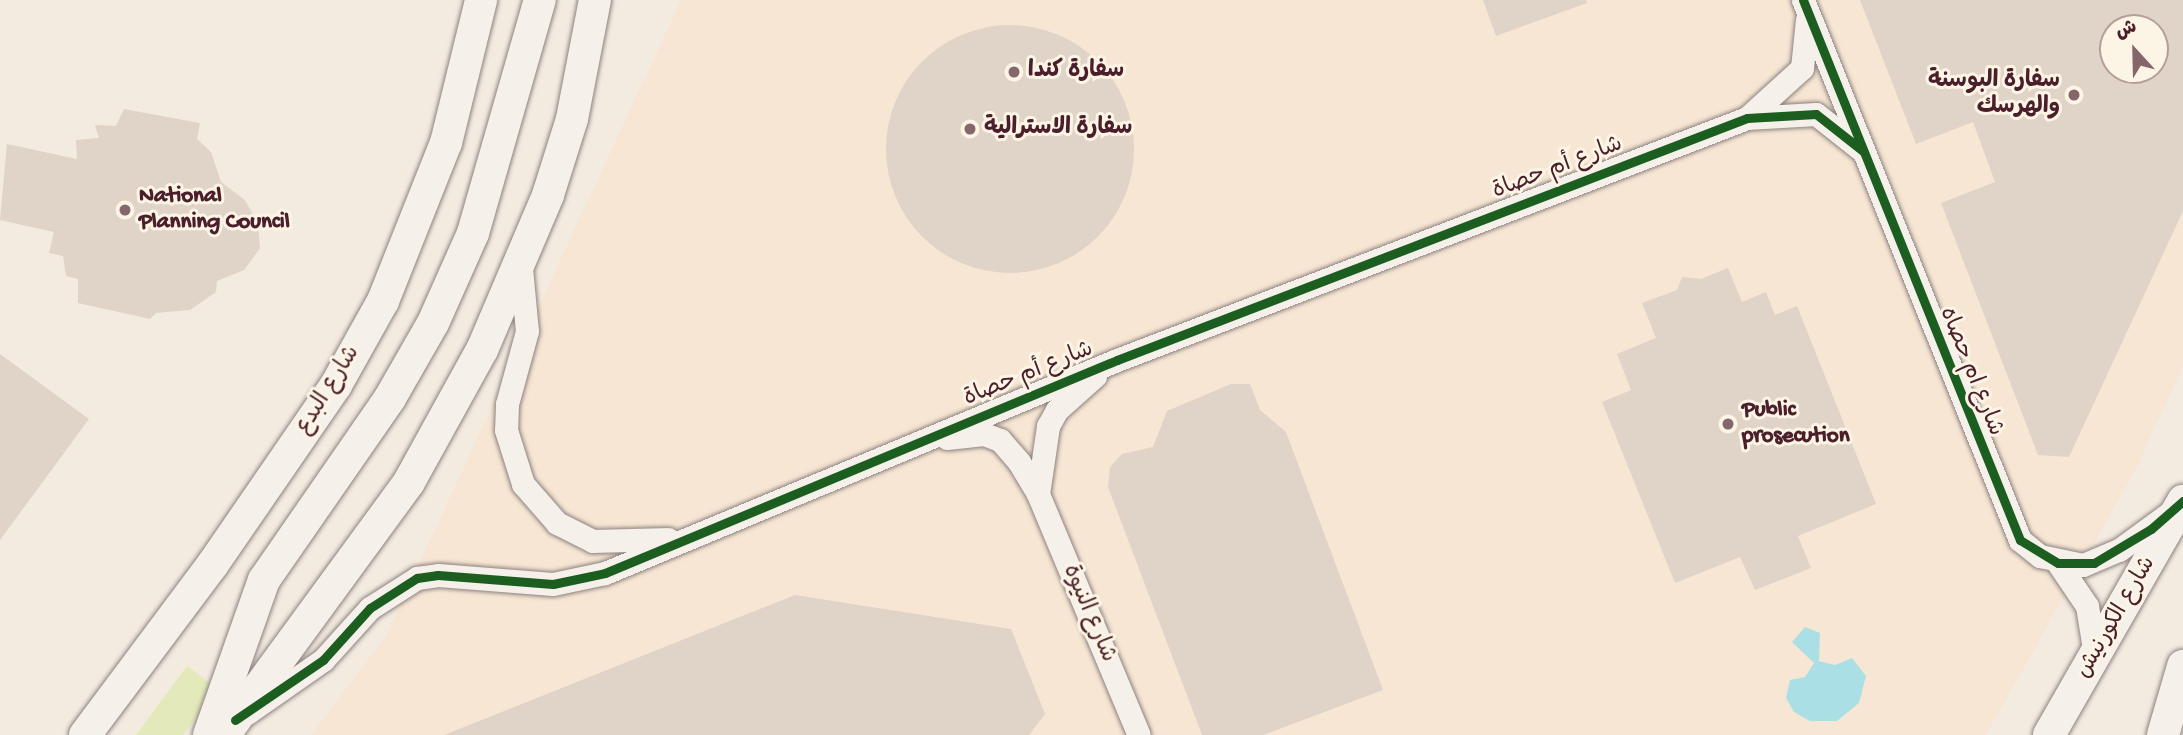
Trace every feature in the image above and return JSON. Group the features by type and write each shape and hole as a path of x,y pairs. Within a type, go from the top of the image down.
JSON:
{"main road":[{"name":"شارع البدع","path":"85,735 213,564 336,385 383,301 446,143 481,0"},
{"path":"223,730 264,580 390,398 433,323 473,233 540,0"},
{"path":"223,730 409,482 521,268 572,119 595,0"},
{"path":"589,33 616,0"},
{"name":"شارع الكورنيش","path":"2049,735 2183,501"},
{"path":"2163,735 2183,666"},
{"path":"2169,735 2183,712"}],"street":[{"name":"شارع أم حصاة","path":"1747,118 1802,68 1805,6"},
{"name":"شارع ام حصاه","path":"1805,6 2009,519 2020,540 2058,564 2087,606 2095,657"},
{"name":"شارع أم حصاة","path":"223,730 323,660 370,607 417,578 438,575 553,584 605,573 1117,360 1747,118 1815,114 1863,151"},
{"name":"شارع أم حصاة","path":"521,268 527,331 507,404 506,430 523,484 557,523 593,541 692,536"},
{"name":"شارع النيوة","path":"1038,494 1041,454 1057,410 1117,360"},
{"name":"شارع النيوة","path":"906,446 963,435 1000,440 1038,494 1139,735"},
{"path":"2058,564 2083,565 2104,558 2183,501"}],"shaded area":[{"path":"681,0 2183,0 2183,366 2137,467 1986,735 311,735 385,637"}],"green space":[{"path":"187,666 218,689 183,735 136,735"}],"water":[{"path":"1805,627 1820,633 1819,661 1835,665 1852,658 1866,676 1859,703 1837,721 1810,721 1794,712 1786,698 1790,680 1805,677 1814,663 1792,642"}],"building":[{"path":"1483,0 1586,0 1587,3 1496,36"},
{"path":"1860,0 2183,0 2183,211 2069,457 2038,455 1941,203 1995,182 1973,122 1916,144"},
{"path":"1010,25 1046,31 1068,40 1088,53 1106,71 1119,91 1128,113 1134,149 1128,185 1119,207 1106,227 1088,245 1068,258 1046,267 1010,273 974,267 952,258 932,245 914,227 901,207 892,185 886,149 892,113 901,91 914,71 932,53 952,40 974,31"},
{"name":"National Planning Council","path":"124,109 200,123 197,139 211,152 221,182 245,200 258,223 260,248 244,270 217,281 216,292 190,310 156,313 150,319 78,303 78,279 66,276 63,256 49,253 54,232 0,220 7,144 77,159 76,140 99,138 95,125 116,126"},
{"name":"Public prosecution","path":"1728,268 1742,302 1766,292 1775,315 1797,306 1876,504 1798,536 1811,568 1755,590 1740,557 1675,583 1602,402 1631,390 1617,354 1656,338 1642,303 1677,290 1682,277 1701,279"},
{"path":"0,354 89,419 0,540"},
{"path":"1231,384 1250,384 1260,410 1286,432 1383,690 1263,735 1202,735 1108,487 1110,467 1122,454 1153,447 1167,411"},
{"path":"795,595 1011,629 1045,714 1029,735 444,735"}],"cycle path":[{"path":"1803,0 2020,540 2058,563 2094,563 2151,529 2183,501"},
{"path":"235,720 323,660 370,608 417,578 438,575 553,584 605,573 1117,360 1747,118 1816,114 1863,151"}],"place":[{"name":"سفارة كندا","path":"1014,72"},
{"name":"سفارة البوسنة والهرسك","path":"2074,95"},
{"name":"سفارة الاسترالية","path":"970,129"},
{"name":"National Planning Council","path":"125,210"},
{"name":"Public prosecution","path":"1728,424"}]}
